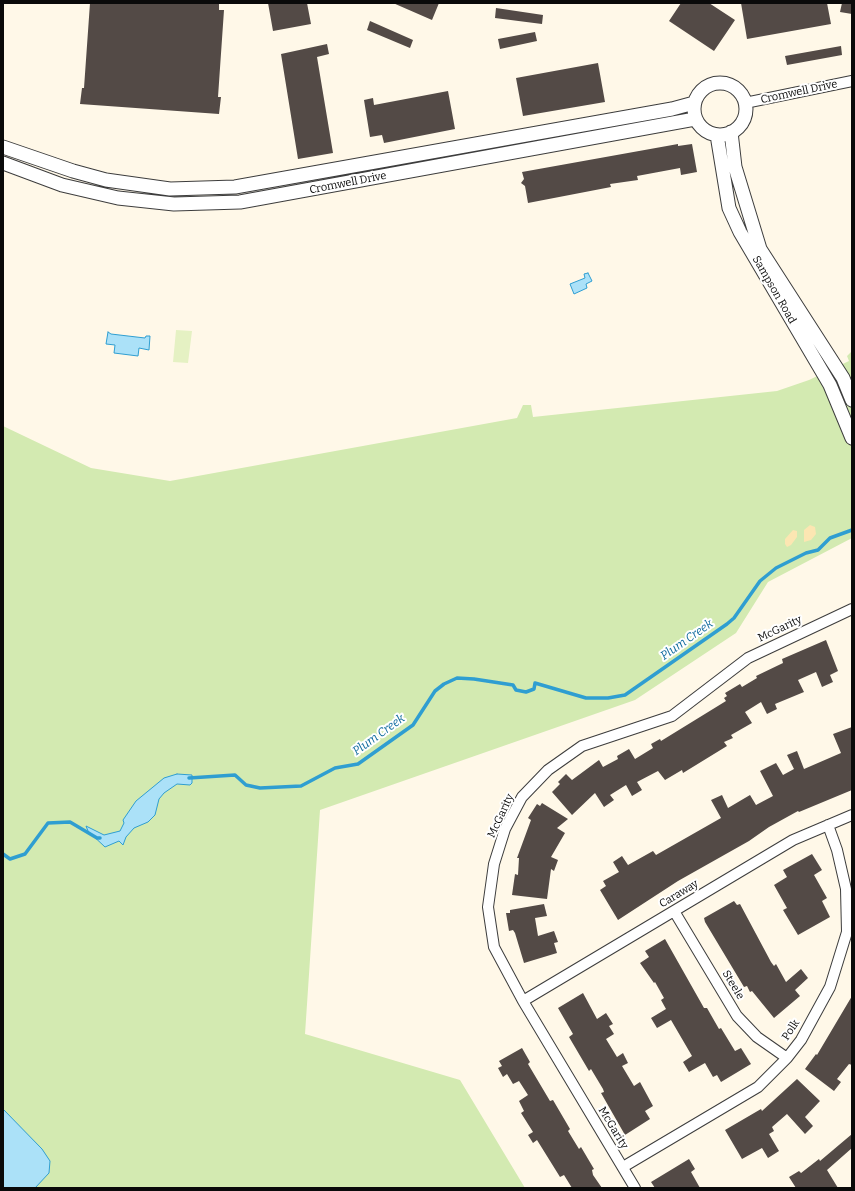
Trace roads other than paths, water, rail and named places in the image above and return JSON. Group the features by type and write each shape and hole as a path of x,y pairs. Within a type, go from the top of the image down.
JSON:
{"street":[{"name":"Cromwell Drive","path":"746,103 852,81"},
{"path":"723,82 737,89 746,103 744,120 731,132 716,135 704,130 695,119 694,103 697,96 708,85 723,82"},
{"name":"Cromwell Drive","path":"3,147 73,171 106,180 170,188 235,187 672,109 694,103"},
{"name":"Cromwell Drive","path":"3,163 62,185 118,198 174,204 240,202 695,119"},
{"name":"Sampson Road","path":"731,132 735,167 760,249 843,378 852,400"},
{"name":"Sampson Road","path":"716,135 729,208 740,232 830,385 852,438"},
{"name":"McGarity","path":"635,1188 523,1001 494,947 488,907 494,864 505,829 522,797 548,770 582,746 672,716 748,658 852,609"},
{"name":"Caraway","path":"523,1001 792,840 852,815"},
{"name":"Polk","path":"623,1167 758,1086 786,1058 801,1040 830,987 847,932 846,889 837,850 828,825"},
{"name":"Steele","path":"674,911 737,1016 757,1037 786,1058"}],"water":[{"path":"588,273 592,281 586,284 587,288 574,294 570,284 585,278 584,274"},
{"path":"108,332 111,334 145,338 146,336 150,336 149,350 139,348 138,356 114,353 115,345 106,344"},
{"path":"177,774 192,775 192,783 190,785 177,784 164,793 159,799 155,815 148,822 134,828 126,837 123,845 119,841 105,847 88,831 86,826 104,835 120,831 124,823 123,820 136,801 164,778"},
{"path":"3,1109 42,1149 50,1161 49,1173 35,1188 3,1188"}],"waterway":[{"name":"Plum Creek","path":"189,778 235,775 246,785 260,788 301,786 335,768 358,764 413,725 435,691 444,684 457,678 513,685 516,690 526,692 534,689 535,683 586,698 608,698 625,695 727,624 734,618 760,581 776,568 806,553 818,550 830,538 852,530"},
{"name":"Plum Creek","path":"3,854 10,859 25,854 48,823 70,822 97,838 100,838"}]}
